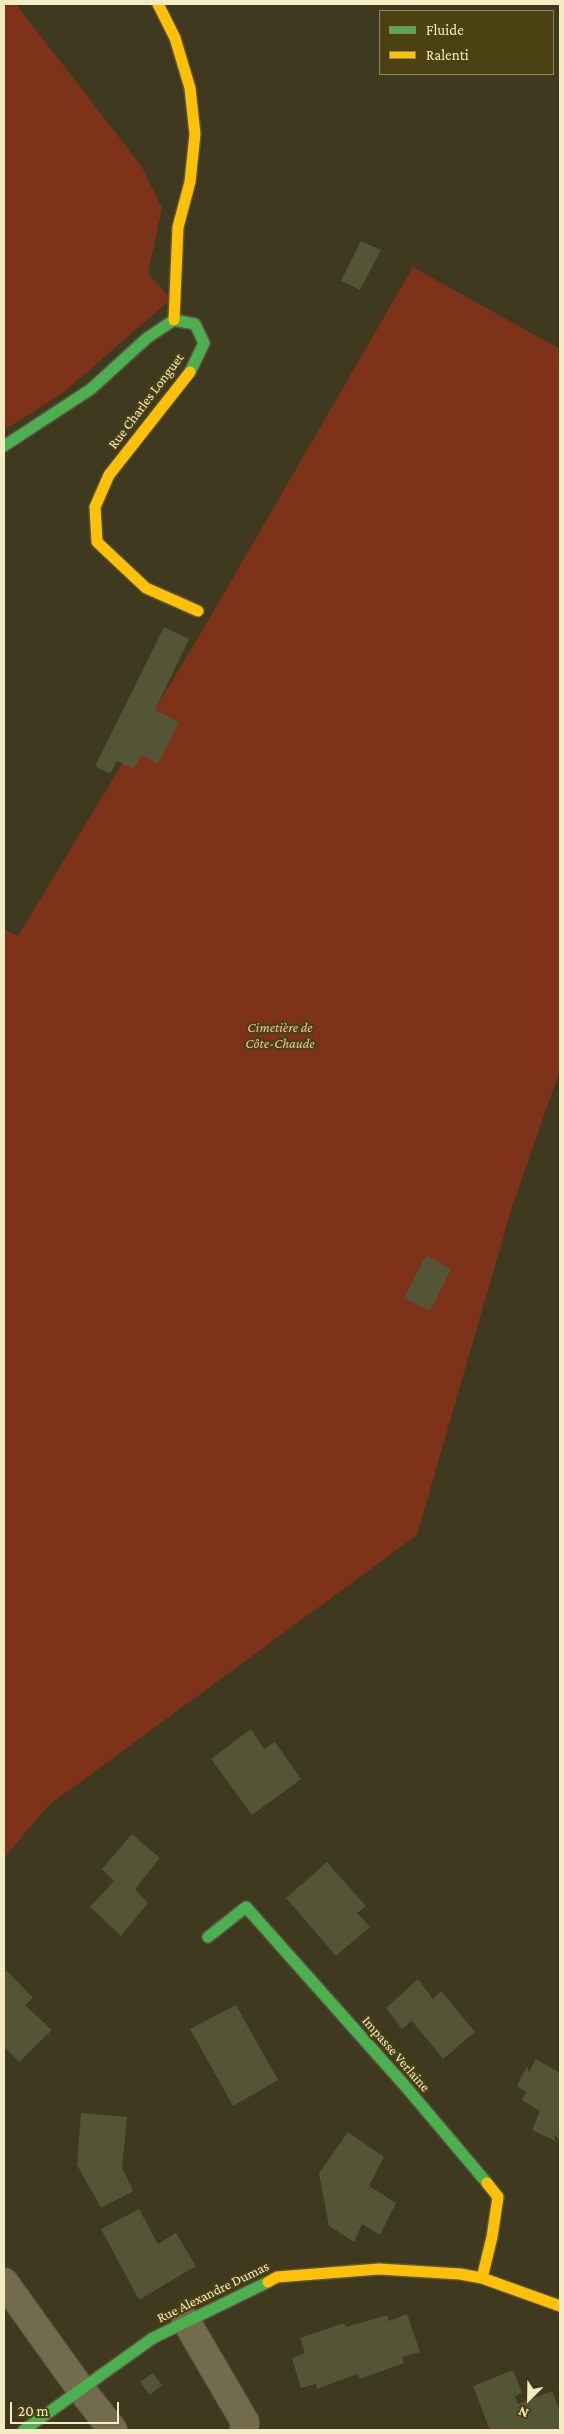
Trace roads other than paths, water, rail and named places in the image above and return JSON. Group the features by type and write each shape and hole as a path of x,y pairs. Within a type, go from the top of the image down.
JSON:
{"street":[{"path":"4,446 91,389 147,338 174,320 178,227 190,182 194,134 190,88 175,38 158,4"},
{"name":"Rue Charles Longuet","path":"174,320 195,324 204,343 189,373 109,475 95,507 97,542 146,588 198,612"},
{"name":"Impasse Verlaine","path":"208,1937 246,1907 400,2080 498,2197 492,2237 482,2278"},
{"name":"Rue Alexandre Dumas","path":"24,2430 80,2388 153,2338 277,2277 379,2269 460,2274 482,2278 560,2306"},
{"path":"4,2282 80,2388 113,2430"},
{"path":"186,2321 245,2422 244,2430"}],"park label":[{"name":"Cimetière de Côte-Chaude","path":"280,1036"}]}
